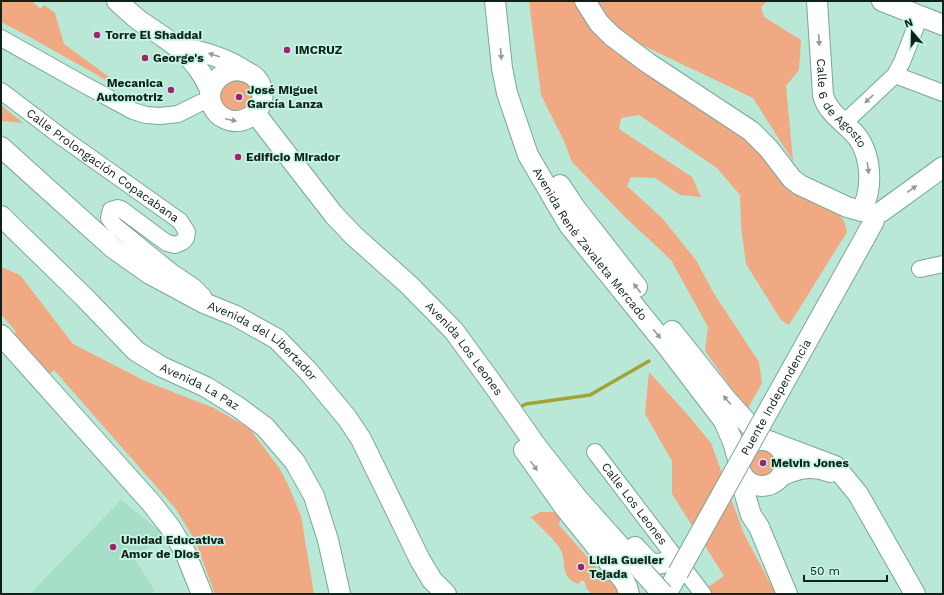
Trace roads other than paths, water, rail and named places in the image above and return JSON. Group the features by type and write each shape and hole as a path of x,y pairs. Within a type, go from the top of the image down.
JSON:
{"main road":[{"path":"117,1 140,20 178,47 196,66 206,82 213,107 218,114 225,119 241,121 249,118 260,107 262,91 254,76 238,66 213,55 178,47"},
{"name":"Avenida René Zavaleta Mercado","path":"495,1 502,68 507,93 528,155 569,225 666,345 724,421 733,442 741,470"},
{"name":"Avenida René Zavaleta Mercado","path":"508,1 516,71 525,110 535,140 557,181 642,294 726,399 768,441"},
{"path":"585,1 599,23 612,36 648,63 751,131 769,149 792,179 800,185 847,207 868,212 943,167"},
{"name":"Calle 6 de Agosto","path":"816,1 823,95 828,108 861,142 864,149 870,190 868,212"},
{"path":"882,1 943,25"},
{"path":"210,96 213,84 217,78 224,73 231,70 247,72"},
{"name":"Avenida Los Leones","path":"255,113 334,215 354,236 409,285 454,331 537,447 578,499 643,572 672,583"},
{"name":"Avenida del Libertador","path":"3,151 113,248 150,274 204,303 236,316 277,339 308,371 347,418 361,439 420,560 432,580 446,594"},
{"name":"Puente Independencia","path":"651,594 663,579 672,583 858,238 868,212"},
{"name":"Avenida La Paz","path":"1,216 84,297 136,351 162,367 206,387 238,407 265,427 295,462 314,496 328,540 340,594"},
{"path":"1,335 157,510 170,527 185,552 202,594"},
{"path":"508,406 513,430 518,442 565,508 624,581 629,594"},
{"path":"759,527 759,513 762,500 776,480 785,463 784,456 780,448 768,441"},
{"path":"787,594 759,527 752,515 743,488 741,470 742,452 746,446 751,443 768,441 835,466 858,494 915,594"},
{"path":"537,447 550,451 582,490 649,562 657,564 672,583"},
{"path":"741,470 748,481 755,485 762,486 793,471 808,467 822,469 845,477"}],"street":[{"path":"844,123 895,75 902,62 920,16"},
{"path":"1,38 133,111 146,115 160,116 178,114 210,96"},
{"path":"895,75 943,93"},
{"name":"Calle Prolongación Copacabana","path":"1,91 63,138 180,221 187,232 186,238 182,242 175,245 167,243 121,209 118,208 111,210 109,214 109,218 115,226 173,273 194,287 202,296 204,303"},
{"path":"920,269 943,264"},
{"name":"Calle Los Leones","path":"595,452 703,594"}],"waterway":[{"path":"522,406 526,404 590,395 649,361"}],"place":[{"name":"Torre El Shaddai","path":"97,35"},
{"name":"IMCRUZ","path":"287,50"},
{"name":"George's","path":"145,58"},
{"name":"Mecanica Automotriz","path":"171,90"},
{"name":"José Miguel García Lanza","path":"239,97"},
{"name":"Edificio Mirador","path":"238,157"},
{"name":"Melvin Jones","path":"763,463"},
{"name":"Unidad Educativa Amor de Dios","path":"113,547"},
{"name":"Lidia Gueiler Tejada","path":"581,567"}]}
